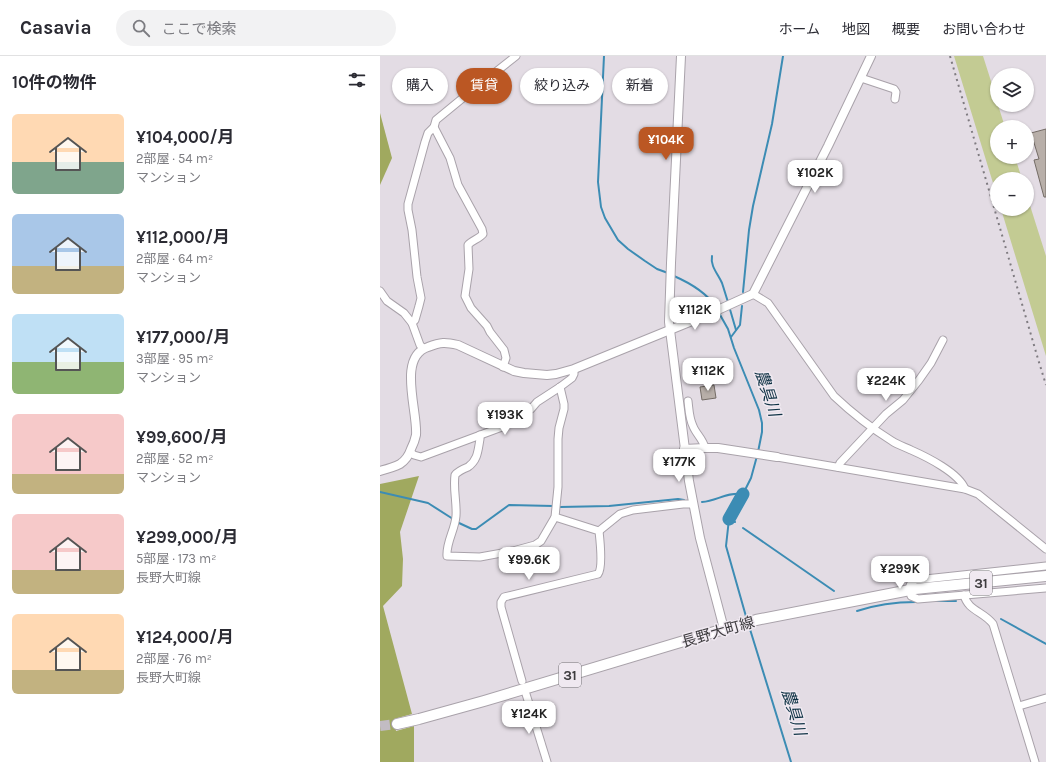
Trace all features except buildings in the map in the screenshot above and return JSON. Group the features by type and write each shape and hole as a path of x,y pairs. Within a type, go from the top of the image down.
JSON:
{"main road":[{"name":"長野大町線","path":"397,724 484,701 756,620 910,591 1046,576"}],"street":[{"path":"412,323 415,320 421,298 408,204 424,142 428,133 434,128 436,120 516,56"},
{"path":"681,56 669,305 670,330 684,449 693,504 700,538 724,629"},
{"path":"380,471 401,464 406,459 413,444 416,435 416,423 411,383 413,364 416,356 423,348 439,343 449,343 458,345 503,367 524,373 547,375 556,374 574,369 713,313 753,294 872,56"},
{"path":"861,78 894,89 896,92 895,99"},
{"path":"434,128 450,158 458,185 484,234 468,245 469,269 465,296 471,308 487,326 504,350 506,358 503,367"},
{"path":"380,291 387,301 404,313 412,323 420,345 423,348"},
{"path":"753,294 768,303 834,396 854,414 893,442 924,456 949,472 963,484 965,489"},
{"path":"838,467 840,462 886,414 903,400 931,363 943,340"},
{"path":"410,452 421,457 502,427 531,409 542,398 572,378 574,369"},
{"path":"480,435 476,459 472,464 454,475 456,518 446,552 447,556 480,557 513,551 535,545 541,541 555,517 558,487 558,439 564,409 560,387"},
{"path":"688,401 691,421 696,432 704,442 705,448"},
{"path":"684,449 725,448 965,489 978,494 1046,549"},
{"path":"599,531 620,514 633,510 693,504"},
{"path":"555,517 599,531"},
{"path":"522,680 501,602 504,597 598,574 600,572 599,531"},
{"path":"1046,566 916,580 910,585 910,591 911,596 918,599 1046,588"},
{"path":"964,594 967,604 976,611 988,617 993,624 1035,762"},
{"path":"526,694 547,762"},
{"path":"1019,706 1046,698"}],"green space":[{"path":"954,56 983,56 990,78 990,112 1000,112 1003,120 990,120 990,164 1017,164 1020,172 990,172 990,173"},
{"path":"380,113 392,158 380,185"},
{"path":"1003,216 1033,216 1046,256 1046,356"},
{"path":"419,476 400,532 403,559 402,586 383,606 412,714 394,719 396,731 414,726 414,762 380,762 380,484"}],"waterway":[{"name":"農具川","path":"604,56 598,182 601,207 605,218 618,240 628,249 657,269 668,273"},
{"path":"743,292 749,230 753,206 772,124 783,56"},
{"path":"712,256 713,267 722,283 728,302"},
{"name":"農具川","path":"674,276 697,288 716,307"},
{"path":"729,306 736,330"},
{"path":"731,337 740,325 742,306"},
{"name":"農具川","path":"719,313 728,329 759,410 762,423 762,432 758,452"},
{"name":"農具川","path":"702,502 732,494 743,494 751,478 757,456"},
{"path":"380,492 428,503 453,519"},
{"name":"農具川","path":"729,519 743,494"},
{"path":"560,507 609,506 678,499 684,500"},
{"path":"459,523 472,529 476,529 509,505 553,506"},
{"name":"農具川","path":"735,522 729,519 726,546 747,620"},
{"path":"743,528 834,591"},
{"path":"931,601 956,601"},
{"path":"857,611 886,604 916,602"},
{"path":"1001,619 1046,644"},
{"name":"農具川","path":"749,626 791,762"}],"tunnel":[{"path":"380,726 397,724"}],"railway":[{"path":"950,56 1046,385"}]}
